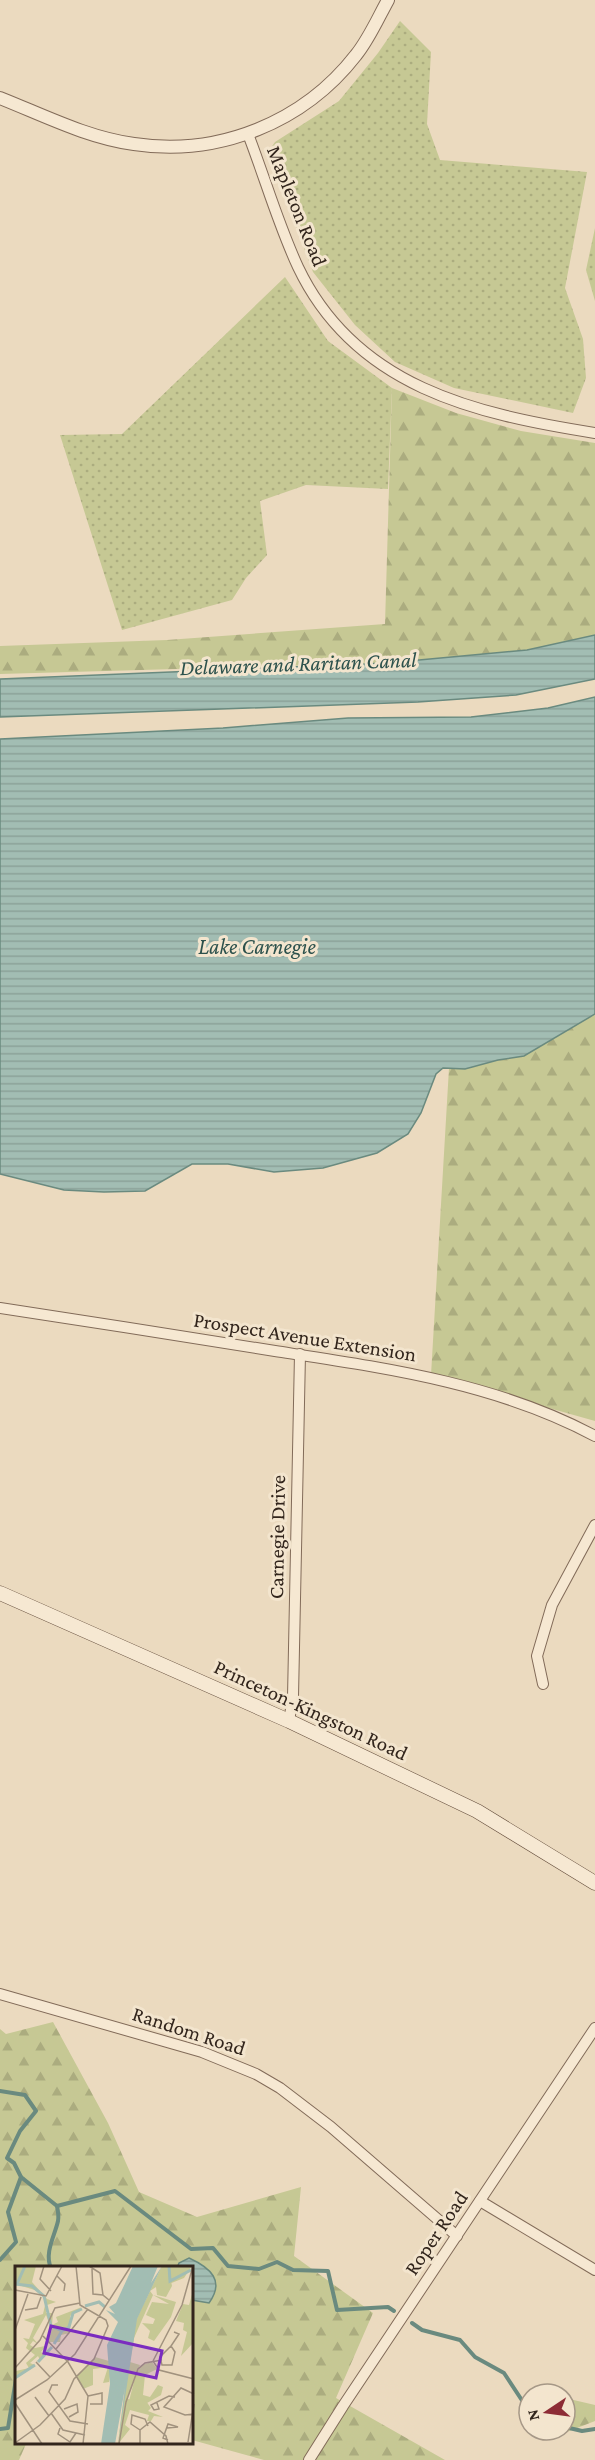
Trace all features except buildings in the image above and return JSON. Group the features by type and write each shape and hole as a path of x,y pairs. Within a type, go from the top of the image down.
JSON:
{"main road":[{"name":"Princeton-Kingston Road","path":"0,1593 289,1721 477,1811 595,1883"}],"street":[{"path":"248,134 293,113 320,94 358,53 388,0"},
{"name":"Mapleton Road","path":"0,98 100,136 134,144 163,147 203,145 248,134 298,269 333,321 366,353 388,370 444,399 510,417 595,433"},
{"name":"Prospect Avenue Extension","path":"0,1308 387,1369 495,1393 551,1415 595,1436"},
{"name":"Carnegie Drive","path":"289,1721 293,1697 300,1354"},
{"path":"543,1684 537,1656 552,1605 595,1525"},
{"name":"Random Road","path":"0,1994 202,2052 255,2074 280,2088 331,2127 457,2236"},
{"name":"Roper Road","path":"309,2460 595,2028"},
{"path":"480,2201 595,2270"}],"green space":[{"path":"400,21 431,52 427,124 440,160 587,172 565,288 583,339 586,378 573,413 454,388 395,362 355,325 313,272 268,152 275,142 339,101 378,53"},
{"path":"595,228 595,301 586,270"},
{"path":"285,277 328,341 392,388 388,489 306,485 260,501 267,555 246,578 232,600 122,630 60,435 122,434"},
{"path":"392,388 456,413 521,431 595,443 595,635 527,650 387,663 0,674 0,646 167,640 385,624"},
{"path":"595,1014 595,1421 431,1375 449,1068 465,1069 524,1056"},
{"path":"53,2022 108,2123 139,2192 197,2217 301,2187 294,2256 373,2313 336,2398 445,2460 264,2460 194,2441 194,2266 15,2266 15,2445 26,2445 19,2460 0,2460 0,2029 6,2034"},
{"path":"577,2401 595,2405 595,2421 577,2428"}],"water":[{"path":"595,635 595,679 516,695 418,702 0,717 0,679 387,663 527,650"},
{"name":"Lake Carnegie","path":"595,697 595,1014 524,1056 465,1069 443,1068 436,1074 421,1113 408,1134 377,1153 323,1168 274,1172 228,1164 192,1164 145,1191 104,1192 64,1190 0,1174 0,739 223,728 348,718 471,717 548,708"},
{"path":"189,2258 204,2266 213,2276 216,2288 209,2303 194,2300 194,2266 178,2266"}],"waterway":[{"path":"0,2091 25,2095 36,2111 20,2131 7,2158 14,2163 21,2177 57,2206 115,2191 191,2249 213,2248 228,2266 259,2269 277,2262 293,2270 328,2271 337,2310 388,2307 394,2311"},
{"path":"0,2260 16,2242 8,2212 21,2177"},
{"path":"50,2266 51,2244 58,2221 57,2206"},
{"path":"412,2323 422,2330 460,2340 475,2357 504,2373 517,2393"},
{"path":"0,2429 8,2428 15,2385"},
{"path":"577,2430 595,2429"}],"water label":[{"name":"Delaware and Raritan Canal","path":"298,663"}]}
